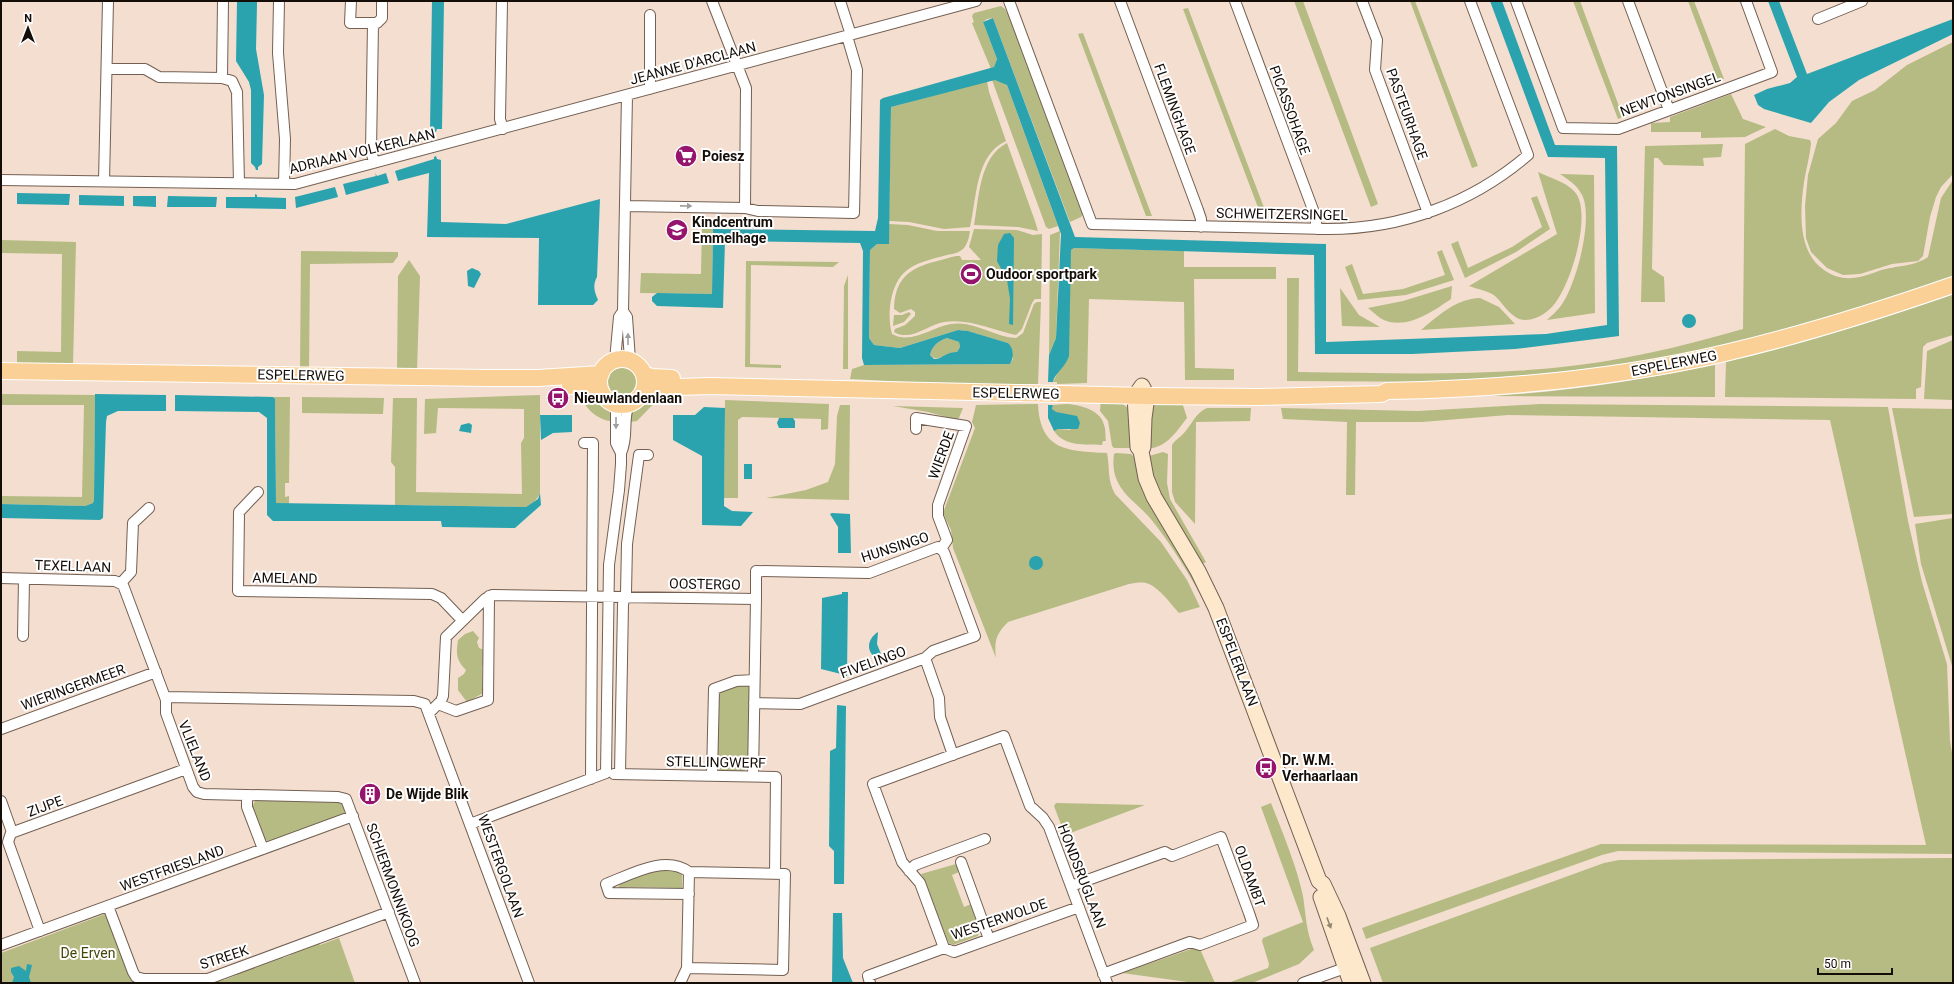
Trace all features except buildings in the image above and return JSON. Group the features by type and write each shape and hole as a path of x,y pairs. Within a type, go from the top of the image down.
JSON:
{"main road":[{"name":"ESPELERWEG","path":"644,383 708,381 1141,393 1382,388 1387,391 1484,388 1531,384 1652,368 1724,354 1790,337 1953,285"},
{"path":"623,360 640,367 644,383 638,399 621,404 604,397 600,382 606,365 623,360"},
{"name":"ESPELERWEG","path":"1,371 538,378 600,382"},
{"name":"ESPELERWEG","path":"1,376 536,383 591,387 600,382"},
{"name":"ESPELERLAAN","path":"1141,393 1138,447 1141,451 1145,474 1154,497 1198,570 1222,622 1319,881 1323,884 1338,916 1352,978"}],"street":[{"path":"104,181 108,1"},
{"path":"222,78 223,1"},
{"path":"279,1 278,53 285,139 284,184"},
{"path":"351,1 350,23 377,23 382,18 382,1"},
{"path":"502,1 500,119 503,128"},
{"path":"712,1 746,90 744,208"},
{"path":"625,206 722,207 744,208 758,211 854,213 857,70 840,1"},
{"name":"JEANNE D'ARCLAAN","path":"623,360 619,317 623,311 627,95 849,35 956,3 976,1"},
{"name":"SCHWEITZERSINGEL","path":"1009,1 1092,224 1316,229 1345,229 1377,226 1428,213 1480,189 1528,155 1470,1"},
{"name":"FLEMINGHAGE","path":"1120,1 1198,210 1201,219 1201,227"},
{"name":"PICASSOHAGE","path":"1235,1 1315,215 1316,229"},
{"name":"PASTEURHAGE","path":"1362,1 1376,40 1375,70 1428,213"},
{"name":"NEWTONSINGEL","path":"1516,1 1564,128 1618,129 1772,72 1746,1"},
{"path":"1628,1 1669,110"},
{"path":"1818,19 1862,1"},
{"path":"650,15 650,88"},
{"path":"373,23 371,152 374,162"},
{"path":"107,68 145,69 159,77 222,78 232,82 236,88 239,183"},
{"name":"ADRIAAN VOLKERLAAN","path":"1,180 295,184 627,95"},
{"name":"JEANNE D'ARCLAAN","path":"623,311 627,317 623,360"},
{"path":"470,824 606,774 610,550 619,490 621,453 625,444 627,414 621,404 616,413 616,443 621,453"},
{"name":"WIERDE","path":"916,429 916,418 966,426 938,506 938,516 947,540 941,549"},
{"path":"584,443 594,443 592,596 594,611 591,779"},
{"path":"620,774 623,604 625,597 627,544 639,455 648,455"},
{"name":"AMELAND","path":"258,492 239,512 238,591 429,594 437,596 462,620"},
{"name":"TEXELLAAN","path":"122,583 131,572 133,523 149,508"},
{"name":"HUNSINGO","path":"756,571 869,573 938,547 944,552 975,636 933,651 924,658"},
{"name":"OOSTERGO","path":"625,597 756,599 756,571"},
{"name":"TEXELLAAN","path":"1,578 115,580 122,583 156,672"},
{"name":"TEXELLAAN","path":"23,636 24,579"},
{"path":"438,704 456,711 488,700 489,596"},
{"path":"429,713 441,701 443,693 445,639 448,633 489,596 625,597"},
{"path":"753,776 756,599"},
{"name":"FIVELINGO","path":"754,703 800,704 924,658 939,698 940,717 953,755"},
{"name":"VLIELAND","path":"156,672 165,697 166,713 194,790 200,794 344,798"},
{"name":"WIERINGERMEER","path":"1,729 156,672"},
{"path":"712,776 714,689 736,680 754,680"},
{"name":"WESTERGOLAAN","path":"165,697 414,701 425,704 529,983"},
{"name":"HONDSRUGLAAN","path":"909,871 901,860 873,784 1004,736 1030,806 1046,822 1079,906 1105,979"},
{"name":"ZIJPE","path":"12,832 186,768"},
{"name":"STELLINGWERF","path":"606,774 776,777 775,873"},
{"path":"247,795 248,807 263,849"},
{"name":"SCHIERMONNIKOOG","path":"344,798 353,816 415,983"},
{"path":"1,801 12,832 9,836 8,842 40,931"},
{"name":"WESTFRIESLAND","path":"1,945 353,816"},
{"name":"OLDAMBT","path":"1071,886 1165,852 1172,856 1221,837 1226,850 1253,925 1200,945 1190,942 1105,979"},
{"path":"944,948 920,883 909,871 915,865 985,839"},
{"path":"961,862 989,939"},
{"path":"687,968 783,970 784,874 689,872 681,866 656,866 606,884 609,893 689,894"},
{"path":"680,983 687,968 689,872"},
{"name":"STREEK","path":"108,906 133,972 136,977 144,980 208,979 389,912"},
{"name":"WESTERWOLDE","path":"870,983 868,976 944,948 954,952 1079,906"},
{"path":"1303,983 1352,978"}],"green space":[{"path":"1294,1 1303,1 1378,204 1371,207"},
{"path":"1410,1 1415,1 1478,166 1472,168"},
{"path":"1573,1 1580,1 1623,117 1618,119"},
{"path":"1688,1 1694,1 1724,79 1718,81"},
{"path":"1001,6 1007,13 1009,12 1083,214 1081,217 1070,222 993,18 987,19 983,22 997,59 994,67 991,69 972,23 974,22 972,16 974,13"},
{"path":"1188,8 1268,218 1262,218 1183,9"},
{"path":"1083,33 1152,216 1146,216 1078,34"},
{"path":"1953,42 1953,174 1941,187 1936,197 1930,217 1923,256 1918,261 1892,264 1860,274 1843,275 1827,268 1811,252 1806,238 1805,206 1808,175 1818,139 1836,123 1852,101 1875,90 1907,65"},
{"path":"992,80 1000,80 1007,85 1058,226 1049,229 1046,227"},
{"path":"987,81 989,92 1006,141 988,156 983,167 976,191 970,227 944,229 909,222 889,221 891,107"},
{"path":"1731,94 1743,119 1766,127 1745,137 1701,138 1701,132 1651,132 1651,123 1670,122 1670,117"},
{"path":"1775,129 1789,136 1810,140 1811,143 1803,193 1801,217 1802,230 1809,253 1815,262 1824,270 1830,274 1843,278 1856,278 1882,270 1916,263 1928,257 1941,198 1953,180 1953,279 1822,320 1700,352 1586,372 1463,382 1287,381 1287,278 1299,278 1298,372 1457,373 1521,371 1553,368 1625,358 1696,342 1743,329 1745,144"},
{"path":"1007,143 1038,231 1018,227 974,225 979,191 986,168 998,149"},
{"path":"1723,144 1721,157 1703,158 1704,166 1664,165 1658,158 1654,158 1652,269 1664,277 1665,302 1641,302 1645,146"},
{"path":"1538,172 1565,184 1574,191 1581,206 1582,220 1572,270 1559,298 1552,307 1543,314 1536,318 1525,320 1516,317 1508,311 1492,294 1469,286 1557,234"},
{"path":"1560,174 1594,175 1595,313 1547,320 1560,307 1572,284 1582,252 1585,235 1586,219 1582,195 1570,181"},
{"path":"1537,196 1550,229 1516,252 1465,278 1451,244 1458,241 1468,268 1512,247 1542,227 1531,198"},
{"path":"702,223 713,223 712,294 640,293 641,273 701,274"},
{"path":"889,224 908,225 937,231 970,231 969,238 964,248 960,251 918,264 910,268 898,280 890,304 892,334 907,338 944,326 959,323 976,326 1000,335 1016,338 1023,333 1034,304 1041,302 1038,384 944,384 850,379 852,369 864,365 1010,364 1013,359 1008,343 968,331 958,330 900,348 874,345 869,338 870,250 877,244 889,244"},
{"path":"974,229 1017,230 1033,235 1042,234 1041,299 1035,299 1032,303 1022,329 1016,335 971,323 953,321 944,322 913,334 900,335 894,332 895,329 905,325 915,316 915,312 911,309 900,313 894,309 899,284 905,276 922,266 956,256 960,256 962,260 981,260 969,247"},
{"path":"1060,231 1056,338 1049,355 1050,235"},
{"path":"1,240 76,242 73,366 17,365 17,351 61,352 62,254 1,253"},
{"path":"1074,248 1184,251 1184,267 1276,267 1276,279 1194,279 1195,368 1234,369 1234,380 1185,380 1184,302 1089,299 1087,383 1057,384 1057,382 1053,382 1058,372 1071,250"},
{"path":"1442,250 1454,280 1406,295 1358,300 1345,267 1352,264 1363,294 1403,289 1445,275 1437,252"},
{"path":"301,251 398,252 398,256 393,263 310,264 309,370 300,370"},
{"path":"409,260 420,276 417,371 397,371 398,276"},
{"path":"746,261 839,262 833,267 751,265 750,364 781,365 781,368 745,367"},
{"path":"848,275 848,369 843,369 844,286"},
{"path":"1452,286 1451,299 1427,314 1408,322 1389,322 1380,318 1368,308 1403,301"},
{"path":"1340,288 1359,315 1380,327 1342,326"},
{"path":"1953,294 1953,335 1927,343 1923,347 1921,387 1916,389 1916,399 1725,397 1726,362"},
{"path":"1480,298 1499,307 1515,324 1421,330 1448,309 1463,301"},
{"path":"909,312 911,314 904,322 893,326 894,315 902,315"},
{"path":"947,338 959,342 960,347 957,352 952,352 939,358 930,355 936,344"},
{"path":"1953,340 1953,400 1924,399 1927,351"},
{"path":"1715,365 1715,397 1491,396 1547,392 1603,385"},
{"path":"622,368 632,372 636,382 632,392 622,396 612,392 608,382 612,372"},
{"path":"1,394 95,395 93,503 85,506 1,504 1,496 82,497 84,405 1,405"},
{"path":"540,395 540,493 538,498 533,503 526,507 395,505 395,467 391,462 393,398 417,398 416,492 522,494 521,443 524,438 524,409 438,408 436,433 424,434 425,399"},
{"path":"582,396 594,397 602,401 608,409 611,421 602,419 593,413 585,405"},
{"path":"647,396 661,396 637,421 630,422 633,409"},
{"path":"273,397 290,397 289,483 285,483 285,497 289,496 289,504 276,503 275,400"},
{"path":"302,397 384,398 383,414 302,413"},
{"path":"1101,398 1119,401 1128,408 1135,448 1114,448 1112,446 1108,421 1100,411"},
{"path":"1181,399 1187,418 1170,439 1159,446 1146,448 1148,422 1155,404 1161,400"},
{"path":"725,400 829,404 828,429 821,430 821,419 742,417 738,420 738,498 724,498"},
{"path":"1038,404 1040,420 1044,431 1050,440 1069,449 1107,453 1110,479 1112,489 1115,494 1161,542 1187,580 1200,607 1179,613 1164,596 1151,585 1146,583 1129,584 1008,622 998,634 995,647 996,658 953,548 951,530 943,513 975,428 972,422 976,405"},
{"path":"1067,404 1084,407 1099,416 1105,427 1106,441 1103,441 1102,445 1076,444 1064,440 1054,431 1058,429 1071,430 1052,409 1053,405"},
{"path":"1540,404 1888,407 1908,521 1922,582 1947,664 1950,741 1953,759 1953,854 1618,851 1602,855 1366,939 1362,928 1601,844 1926,845 1830,420 1508,415 1422,422 1356,422 1355,495 1346,495 1347,422 1283,419 1281,408 1418,411"},
{"path":"840,405 850,405 849,500 766,498 806,490 828,482 835,464 837,416"},
{"path":"893,406 963,408 958,420 928,412"},
{"path":"1207,408 1251,408 1250,421 1196,422 1195,524 1175,502 1172,492 1172,445 1186,431 1199,413"},
{"path":"1892,408 1953,409 1953,514 1914,517"},
{"path":"1163,452 1168,454 1167,483 1170,499 1206,562 1200,565 1153,483 1149,456"},
{"path":"1114,454 1131,454 1135,458 1204,601 1165,538 1150,518 1122,490 1115,475"},
{"path":"1953,518 1953,669 1921,564 1915,524"},
{"path":"473,631 479,638 477,642 479,648 484,650 486,662 482,666 482,687 484,690 482,690 482,692 485,692 467,702 458,690 458,678 464,674 466,670 460,663 457,653 457,645 458,640 465,634"},
{"path":"737,685 747,685 749,687 749,767 739,772 719,771 716,767 718,694"},
{"path":"256,800 342,802 345,811 344,814 269,842 263,838 252,806"},
{"path":"1056,803 1145,805 1065,835 1054,806"},
{"path":"1271,803 1297,872 1303,896 1308,930 1314,950 1299,964 1252,983 1228,983 1268,968 1269,964 1262,941 1263,938 1303,922 1261,807"},
{"path":"1953,858 1953,983 1383,983 1370,948 1604,863 1619,860"},
{"path":"956,864 959,872 952,875 964,907 971,904 979,932 978,936 953,945 949,943 938,922 925,887 927,885 921,874"},
{"path":"658,869 682,871 682,890 679,891 676,888 626,887 622,890 618,887 623,881"},
{"name":"De Erven","path":"105,914 142,983 1,983 1,953"},
{"path":"339,938 355,983 208,983 223,978 224,980 237,975 237,973 282,956 283,958 291,955 291,953 319,943 320,945"},
{"path":"1194,948 1200,949 1215,983 1195,983 1122,973"}],"water":[{"path":"237,1 257,1 256,49 264,95 262,164 258,167 258,170 256,170 251,163 251,90 249,82 236,61"},
{"path":"432,1 444,1 442,129 437,129 436,132 434,132 434,129 430,129"},
{"path":"1490,1 1502,1 1555,145 1617,146 1619,336 1515,349 1412,354 1315,354 1314,255 1074,248 1071,250 1069,356 1065,364 1055,376 1053,382 1048,382 1049,355 1056,338 1061,234 1007,85 995,80 891,107 889,244 877,244 870,250 869,338 874,345 900,348 958,330 968,331 1008,343 1013,353 1010,364 864,365 862,358 863,251 860,243 725,241 723,308 657,306 652,301 652,297 657,293 712,294 713,229 875,231 878,218 880,100 994,67 997,59 983,22 993,18 1075,237 1326,244 1326,342 1546,334 1607,325 1605,158 1548,157","holes":["947,338 959,342 960,347 957,352 949,353 937,359 934,359 930,355 934,346 944,339"]},
{"path":"1768,1 1779,1 1807,74 1953,19 1953,34 1859,80 1829,102 1811,123 1764,109 1758,105 1754,95 1767,89 1790,83 1797,77"},
{"path":"436,156 437,159 441,160 441,222 506,224 600,199 597,277 594,286 598,300 593,305 538,305 539,238 427,237 429,173 398,181 395,171 434,159"},
{"path":"375,173 377,176 386,173 389,183 346,195 343,184 376,176"},
{"path":"335,187 338,197 296,208 295,197"},
{"path":"17,193 70,194 69,205 17,204"},
{"path":"255,194 257,197 286,198 286,209 226,208 226,197 255,197"},
{"path":"79,195 124,196 124,206 79,205"},
{"path":"133,196 156,196 156,207 133,206"},
{"path":"168,196 217,197 216,207 167,207"},
{"path":"1010,233 1014,238 1013,325 1009,324 1010,299 1007,280 997,261 998,245 1004,234"},
{"path":"472,268 479,271 481,274 474,288 468,286 467,271"},
{"path":"1689,314 1694,316 1696,321 1694,326 1689,328 1684,326 1682,321 1684,316"},
{"path":"95,394 166,395 166,411 118,411 107,416 103,518 100,520 1,518 1,504 85,506 93,503"},
{"path":"175,395 273,397 275,399 276,503 526,507 538,499 540,493 541,505 515,528 442,527 441,521 273,521 267,515 267,418 259,412 175,411"},
{"path":"1048,405 1053,405 1052,409 1056,412 1077,416 1080,423 1078,429 1058,429 1054,431 1048,418"},
{"path":"704,407 725,408 724,506 732,511 753,512 741,526 702,525 702,456 673,440 673,415 695,415"},
{"path":"540,415 572,415 572,432 553,433 541,440"},
{"path":"779,418 793,418 795,421 795,428 779,428 777,423"},
{"path":"469,423 472,425 471,433 459,431 461,425"},
{"path":"744,464 752,464 752,479 744,479"},
{"path":"830,514 850,514 851,553 838,553 838,527"},
{"path":"1036,556 1041,558 1043,563 1041,568 1036,570 1031,568 1029,563 1031,558"},
{"path":"842,592 848,592 847,676 840,676 841,674 821,669 822,598 842,594"},
{"path":"878,632 877,644 881,654 880,657 876,658 870,652 869,645 872,638"},
{"path":"837,705 846,706 844,884 834,884 834,851 829,846 830,751 836,748"},
{"path":"833,913 842,913 843,958 853,983 832,983"},
{"path":"27,964 32,965 29,977 31,983 12,983 14,977 11,972 11,968 19,966 26,971"}],"place":[{"name":"Poiesz","path":"686,156"},
{"name":"Kindcentrum Emmelhage","path":"677,230"},
{"name":"Oudoor sportpark","path":"971,274"},
{"name":"Nieuwlandenlaan","path":"558,398"},
{"name":"Dr. W.M. Verhaarlaan","path":"1266,768"},
{"name":"De Wijde Blik","path":"370,794"}]}
